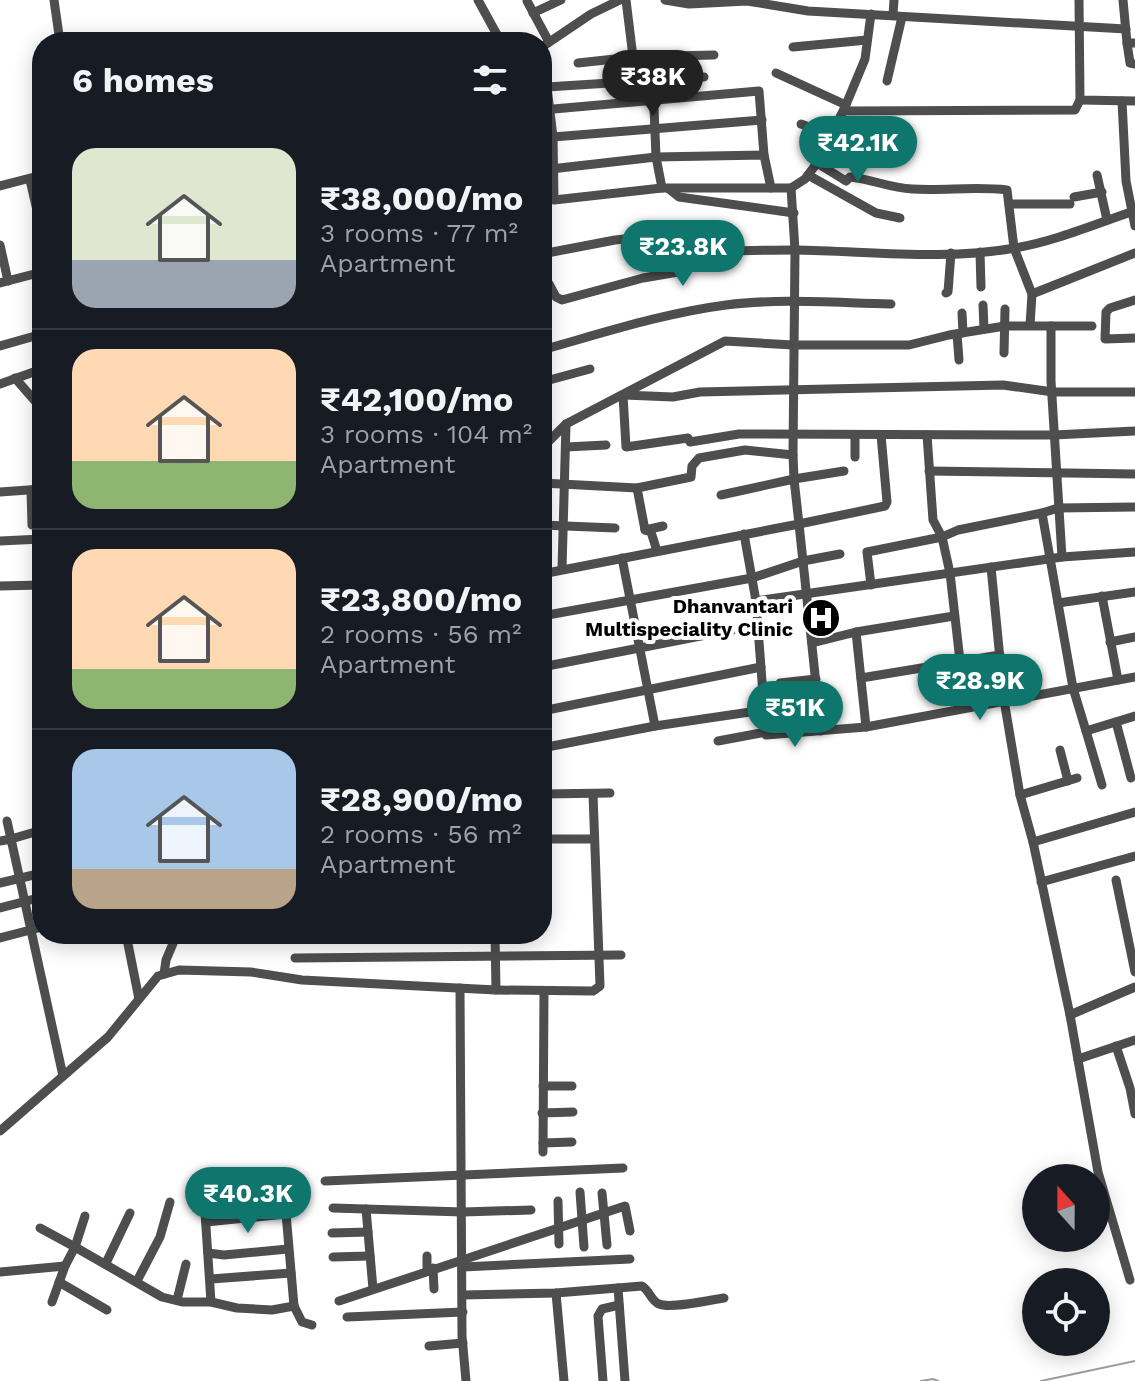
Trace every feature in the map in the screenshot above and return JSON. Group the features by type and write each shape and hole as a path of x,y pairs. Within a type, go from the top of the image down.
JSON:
{"street":[{"path":"54,0 59,32"},
{"path":"478,0 495,32"},
{"path":"533,13 561,0"},
{"path":"552,40 591,14 623,0 633,57"},
{"path":"665,0 689,4 747,0 808,11 1126,29"},
{"path":"887,81 898,16 894,0"},
{"path":"776,73 845,108 1075,110 1080,100 1079,0"},
{"path":"1123,0 1131,43 1130,63 1135,64"},
{"path":"527,1 541,32"},
{"path":"552,191 554,200 665,188 791,188 808,175 817,163 845,108 865,59 871,14"},
{"path":"793,47 867,40"},
{"path":"578,63 633,57 714,55"},
{"path":"652,58 656,157 665,188 679,197 794,213"},
{"path":"552,87 704,77"},
{"path":"552,109 759,91 764,155 771,188"},
{"path":"1080,100 1135,101"},
{"path":"1122,101 1123,140 1135,226"},
{"path":"553,137 762,120"},
{"path":"801,124 875,156"},
{"path":"552,133 552,142"},
{"path":"1123,140 1135,140"},
{"path":"552,169 656,157 764,155"},
{"path":"817,163 846,181 850,177 860,178 910,189 1007,190 1014,248 1032,294 1030,325"},
{"path":"808,175 876,213 900,218"},
{"path":"1097,175 1107,220"},
{"path":"0,186 30,180 32,189"},
{"path":"791,188 795,250 794,479 821,731"},
{"path":"1010,204 1072,200 1102,192"},
{"path":"552,291 562,300 643,278 684,271 696,263 699,256 710,251 893,254 1014,248 1058,237 1131,212"},
{"path":"552,252 615,240 682,233 690,238 699,256"},
{"path":"0,245 4,282 32,275"},
{"path":"980,252 981,287"},
{"path":"946,293 951,253"},
{"path":"1032,294 1135,253"},
{"path":"1135,300 1110,308 1106,312 1104,330 1105,339 1135,338"},
{"path":"552,347 644,322 727,305 795,302 891,304"},
{"path":"983,305 984,329"},
{"path":"1004,353 1005,309"},
{"path":"959,360 962,313"},
{"path":"552,435 566,424 725,341 793,345 909,345 1005,326 1092,326"},
{"path":"1051,326 1055,474 1062,557"},
{"path":"0,346 32,337"},
{"path":"552,379 590,369"},
{"path":"0,384 32,372"},
{"path":"15,378 32,396"},
{"path":"622,395 673,397 700,392 1003,385 1053,392 1135,392"},
{"path":"622,395 626,447 739,434 1054,435 1135,431"},
{"path":"562,569 566,424"},
{"path":"855,435 855,457"},
{"path":"552,572 885,506 881,435"},
{"path":"927,435 933,520 942,537 950,573 960,661"},
{"path":"566,447 606,445"},
{"path":"552,483 637,488 691,477 692,466 699,458 745,450 793,455"},
{"path":"721,495 844,471"},
{"path":"929,471 1135,474"},
{"path":"637,488 645,530"},
{"path":"0,492 32,490"},
{"path":"871,585 867,552 1058,508 1135,507"},
{"path":"1042,513 1073,688 1102,785"},
{"path":"552,525 615,528"},
{"path":"645,530 663,526"},
{"path":"645,530 651,532 657,551"},
{"path":"744,534 756,601 766,735 866,727 1135,677"},
{"path":"0,541 32,539"},
{"path":"756,601 1062,557 1135,552"},
{"path":"552,614 752,578 803,561 840,554"},
{"path":"622,558 655,726"},
{"path":"991,567 1004,700 1020,795 1070,1015 1098,1172 1130,1280"},
{"path":"0,586 32,585"},
{"path":"1058,603 1135,592"},
{"path":"1102,596 1118,680"},
{"path":"812,643 856,632 954,616"},
{"path":"552,665 757,625"},
{"path":"856,632 866,727"},
{"path":"1110,642 1135,637"},
{"path":"861,678 1000,655"},
{"path":"552,709 761,667"},
{"path":"780,683 816,679"},
{"path":"552,746 655,726 764,710"},
{"path":"1086,731 1135,716"},
{"path":"1116,722 1131,778"},
{"path":"718,741 766,732"},
{"path":"1124,751 1135,747"},
{"path":"1020,795 1073,780 1060,750"},
{"path":"552,794 610,793"},
{"path":"0,1131 108,1037 158,976 179,970 224,970 302,980 496,990 598,989 593,794"},
{"path":"1033,842 1135,812"},
{"path":"7,821 32,916"},
{"path":"0,841 32,833"},
{"path":"552,839 594,839"},
{"path":"1041,882 1135,856"},
{"path":"0,883 32,875"},
{"path":"1116,880 1135,972"},
{"path":"0,908 32,900"},
{"path":"0,938 32,929"},
{"path":"40,944 63,1076"},
{"path":"128,944 139,999"},
{"path":"164,974 173,944"},
{"path":"495,944 496,990"},
{"path":"295,958 621,955"},
{"path":"1070,1015 1135,987"},
{"path":"460,988 463,1343 466,1381"},
{"path":"544,991 543,1147 572,1142"},
{"path":"1078,1059 1135,1040"},
{"path":"1116,1046 1134,1097 1135,1114"},
{"path":"543,1086 572,1086"},
{"path":"542,1113 573,1112"},
{"path":"325,1181 623,1168"},
{"path":"211,1302 204,1198 284,1190 294,1306 302,1322 312,1325"},
{"path":"580,1192 584,1247"},
{"path":"602,1193 607,1245"},
{"path":"558,1201 559,1244"},
{"path":"137,1281 160,1237 170,1202"},
{"path":"463,1263 625,1206 630,1231"},
{"path":"333,1208 463,1212 531,1210"},
{"path":"366,1209 373,1289"},
{"path":"106,1263 130,1213"},
{"path":"206,1222 286,1214"},
{"path":"52,1302 85,1216"},
{"path":"40,1228 162,1297 237,1308 272,1310 294,1306"},
{"path":"332,1233 368,1232"},
{"path":"208,1253 224,1255 288,1249"},
{"path":"333,1257 370,1256"},
{"path":"427,1256 434,1289"},
{"path":"339,1301 430,1269 463,1263 630,1259"},
{"path":"177,1300 186,1264"},
{"path":"0,1272 65,1266"},
{"path":"211,1279 291,1273"},
{"path":"59,1282 107,1310"},
{"path":"463,1295 556,1293 642,1286 663,1306 724,1298"},
{"path":"618,1288 625,1381"},
{"path":"556,1293 564,1381"},
{"path":"603,1381 598,1316 602,1309 619,1305"},
{"path":"347,1317 463,1312"},
{"path":"429,1346 463,1343"}],"waterway":[{"path":"1041,1381 1135,1361"},
{"path":"921,1381 938,1381"}],"place":[{"name":"Dhanvantari Multispeciality Clinic","path":"821,618"}]}
